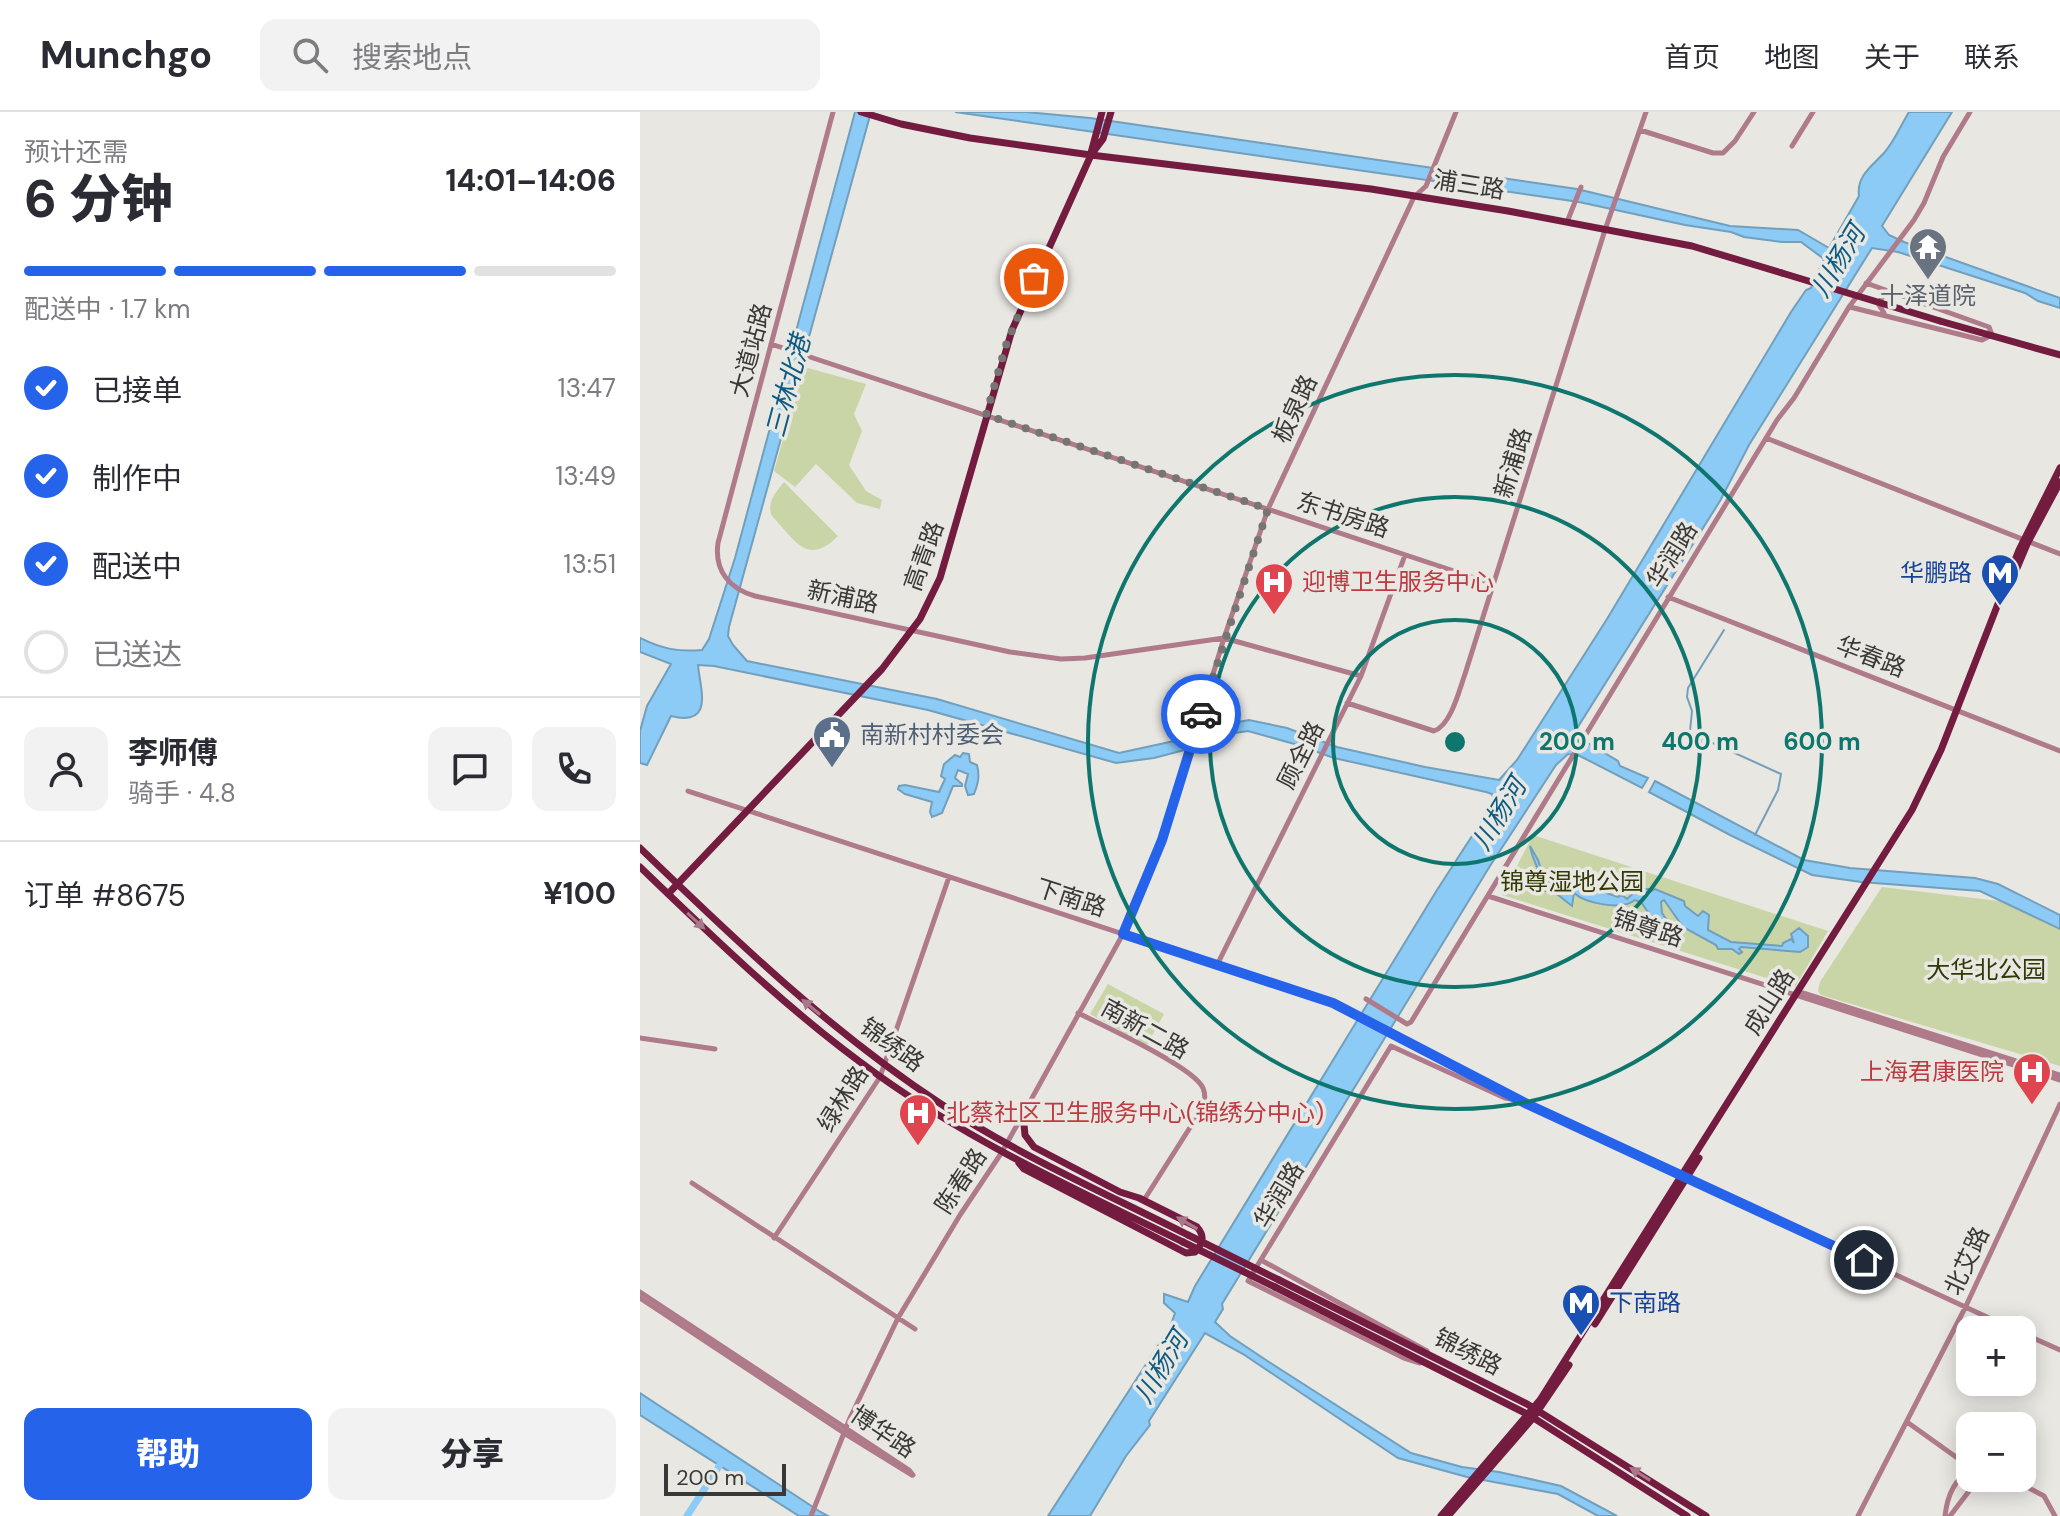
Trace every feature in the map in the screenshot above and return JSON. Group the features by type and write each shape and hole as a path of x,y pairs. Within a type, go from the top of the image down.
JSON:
{"main road":[{"name":"浦三路","path":"861,112 947,134 1371,189 1692,246 2060,355"},
{"name":"高青路","path":"1091,155 1094,137 1106,114"},
{"name":"高青路","path":"668,894 871,681 913,631 946,563 1001,361 1018,314 1091,155 1103,139 1106,114"},
{"name":"成山路","path":"1441,1516 1534,1413 1880,866 1927,780 1959,711 2025,541 2060,468"},
{"name":"成山路","path":"2025,541 2060,482"},
{"name":"锦绣路","path":"640,848 781,982 885,1066 943,1105 1007,1143 1186,1238 1534,1413 1706,1516"},
{"name":"锦绣路","path":"640,867 771,990 821,1033 880,1077 1002,1152 1186,1238"},
{"name":"锦绣路","path":"1015,1158 1024,1169 1186,1253 1199,1248 1203,1238 1197,1227 1144,1200 1120,1192 1034,1147 1025,1135 1023,1114"},
{"name":"锦绣路","path":"1534,1413 1687,1516"},
{"name":"成山路","path":"1448,1516 1468,1489"}],"street":[{"name":"大道站路","path":"740,591 727,579 718,562 718,543 833,112"},
{"name":"板泉路","path":"1195,734 1268,509 1414,197 1429,181 1456,112"},
{"name":"新浦路","path":"1347,703 1434,731 1441,728 1462,682 1611,211 1646,112"},
{"path":"1640,130 1713,153 1723,153 1754,112"},
{"path":"1792,146 1813,112"},
{"name":"华润路","path":"1366,999 1407,1024 1411,1022 1766,438 1849,307 1924,203 1943,157 1970,112"},
{"path":"1567,222 1581,187"},
{"path":"1849,307 1982,340 1992,335 1989,327 1866,283"},
{"path":"1886,315 1879,305 1882,297 1893,292"},
{"name":"东书房路","path":"771,344 1493,584"},
{"path":"1766,438 2060,554"},
{"name":"顾全路","path":"1217,965 1361,676 1405,555"},
{"name":"新浦路","path":"740,591 1010,652 1061,659 1224,638 1361,676"},
{"name":"华春路","path":"1668,597 2060,751"},
{"name":"陈春路","path":"811,1516 845,1431 898,1318 1002,1152 1123,934 1153,863 1195,734"},
{"name":"下南路","path":"688,791 1342,1006 1521,1101 1983,1316"},
{"name":"绿林路","path":"774,1238 880,1077 949,877"},
{"name":"锦尊路","path":"1488,896 2060,1078"},
{"name":"南新二路","path":"1078,1013 1165,1058 1204,1089 1203,1107 1144,1200"},
{"path":"640,1038 715,1049"},
{"name":"华润路","path":"1391,1046 1248,1281 1404,1358 1439,1364"},
{"name":"下南路","path":"1391,1046 1505,1098 1521,1101"},
{"name":"北艾路","path":"1858,1516 1965,1308 2060,1104"},
{"path":"692,1183 915,1329"},
{"path":"1261,1260 1414,1342 1439,1364"},
{"name":"博华路","path":"640,1295 907,1474 913,1475 845,1431"},
{"path":"2036,1339 2060,1350"},
{"path":"1907,1422 1956,1459"},
{"path":"1948,1516 1956,1484"},
{"path":"1948,1516 1968,1492"},
{"path":"2036,1492 2044,1496 2055,1516"}],"green space":[{"path":"804,367 866,384 854,414 862,431 849,465 866,491 882,500 880,509 857,503 816,464 795,487 774,471"},
{"path":"784,482 838,536 827,545 810,550 795,541 770,511 771,502"},
{"name":"锦尊湿地公园","path":"1533,835 1828,931 1795,987 1502,895"},
{"name":"大华北公园","path":"1882,887 2007,902 2060,929 2060,1066 1821,995 1818,991 1820,982"},
{"path":"1108,984 1164,1014 1147,1045 1090,1014"}],"water":[{"path":"855,112 871,112 728,636 747,661 937,699 1119,753 1188,738 1249,720 1287,728 1337,747 1499,780 1517,760 1607,619 1791,312 1806,290 1811,288 1824,259 1801,242 1744,237 1579,202 955,112 1026,112 1090,118 1577,189 1730,226 1798,230 1829,248 1859,196 1863,177 1888,149 1909,112 1952,112 1882,226 1889,235 1904,242 2060,298 2060,308 2025,293 1898,252 1872,248 1749,445 1720,501 1576,730 1588,743 1618,761 1620,766 1648,778 1642,788 1580,756 1568,754 1556,765 1490,866 1222,1304 1223,1309 1215,1322 1230,1336 1411,1453 1462,1467 1561,1486 1617,1516 1598,1516 1558,1494 1467,1477 1398,1458 1243,1354 1205,1333 1090,1516 1048,1516 1170,1327 1175,1313 1164,1303 1164,1294 1188,1302 1437,890 1494,802 1492,794 1486,792 1334,758 1248,731 1154,758 1116,763 928,710 698,665 702,695 699,711 685,718 671,716 647,765 640,763 640,731 647,706 671,664 640,652 640,638 685,651 702,650 709,639 735,558"},
{"path":"963,753 969,754 970,762 977,765 974,794 968,795 965,786 968,774 958,770 955,778 962,786 953,786 942,813 932,817 932,802 898,789 905,785 939,792 945,779 941,776 944,764"},
{"path":"1655,781 1804,860 1850,868 1975,878 1998,884 2060,915 2060,929 1980,891 1812,875 1649,792"},
{"path":"1530,846 1543,876 1550,881 1547,886 1558,888 1563,893 1568,880 1627,899 1638,889 1649,889 1650,892 1655,889 1684,901 1685,906 1698,916 1703,911 1709,915 1708,930 1731,942 1782,946 1791,939 1794,943 1791,934 1799,928 1808,936 1808,947 1800,952 1741,947 1739,954 1732,949 1718,949 1683,927 1664,900 1661,902 1662,913 1676,933 1668,930 1673,937 1662,935 1663,929 1660,930 1641,902 1635,900 1621,905 1603,904 1574,893 1572,906 1553,891 1543,891"},
{"path":"640,1393 828,1516 799,1516 640,1415"}],"waterway":[{"path":"1690,731 1692,711 1687,697 1688,688 1724,630"},
{"path":"1695,735 1781,774 1778,790 1755,835"},
{"path":"687,1516 723,1460"}],"way so far":[{"path":"1034,278 1006,345 986,415 1268,509 1201,714"}],"place":[{"name":"十泽道院","path":"1928,281"},
{"name":"华鹏路","path":"2000,607"},
{"name":"迎博卫生服务中心","path":"1274,616"},
{"name":"南新村村委会","path":"832,769"},
{"name":"上海君康医院","path":"2032,1106"},
{"name":"北蔡社区卫生服务中心(锦绣分中心)","path":"918,1147"},
{"name":"下南路","path":"1581,1337"}],"route":[{"path":"1201,714 1162,840 1123,934 1333,1003 1527,1104 1864,1260"}],"water label":[{"name":"川杨河","path":"1838,261"},
{"name":"三林北港","path":"788,386"},
{"name":"川杨河","path":"1499,814"},
{"name":"川杨河","path":"1161,1367"}]}
